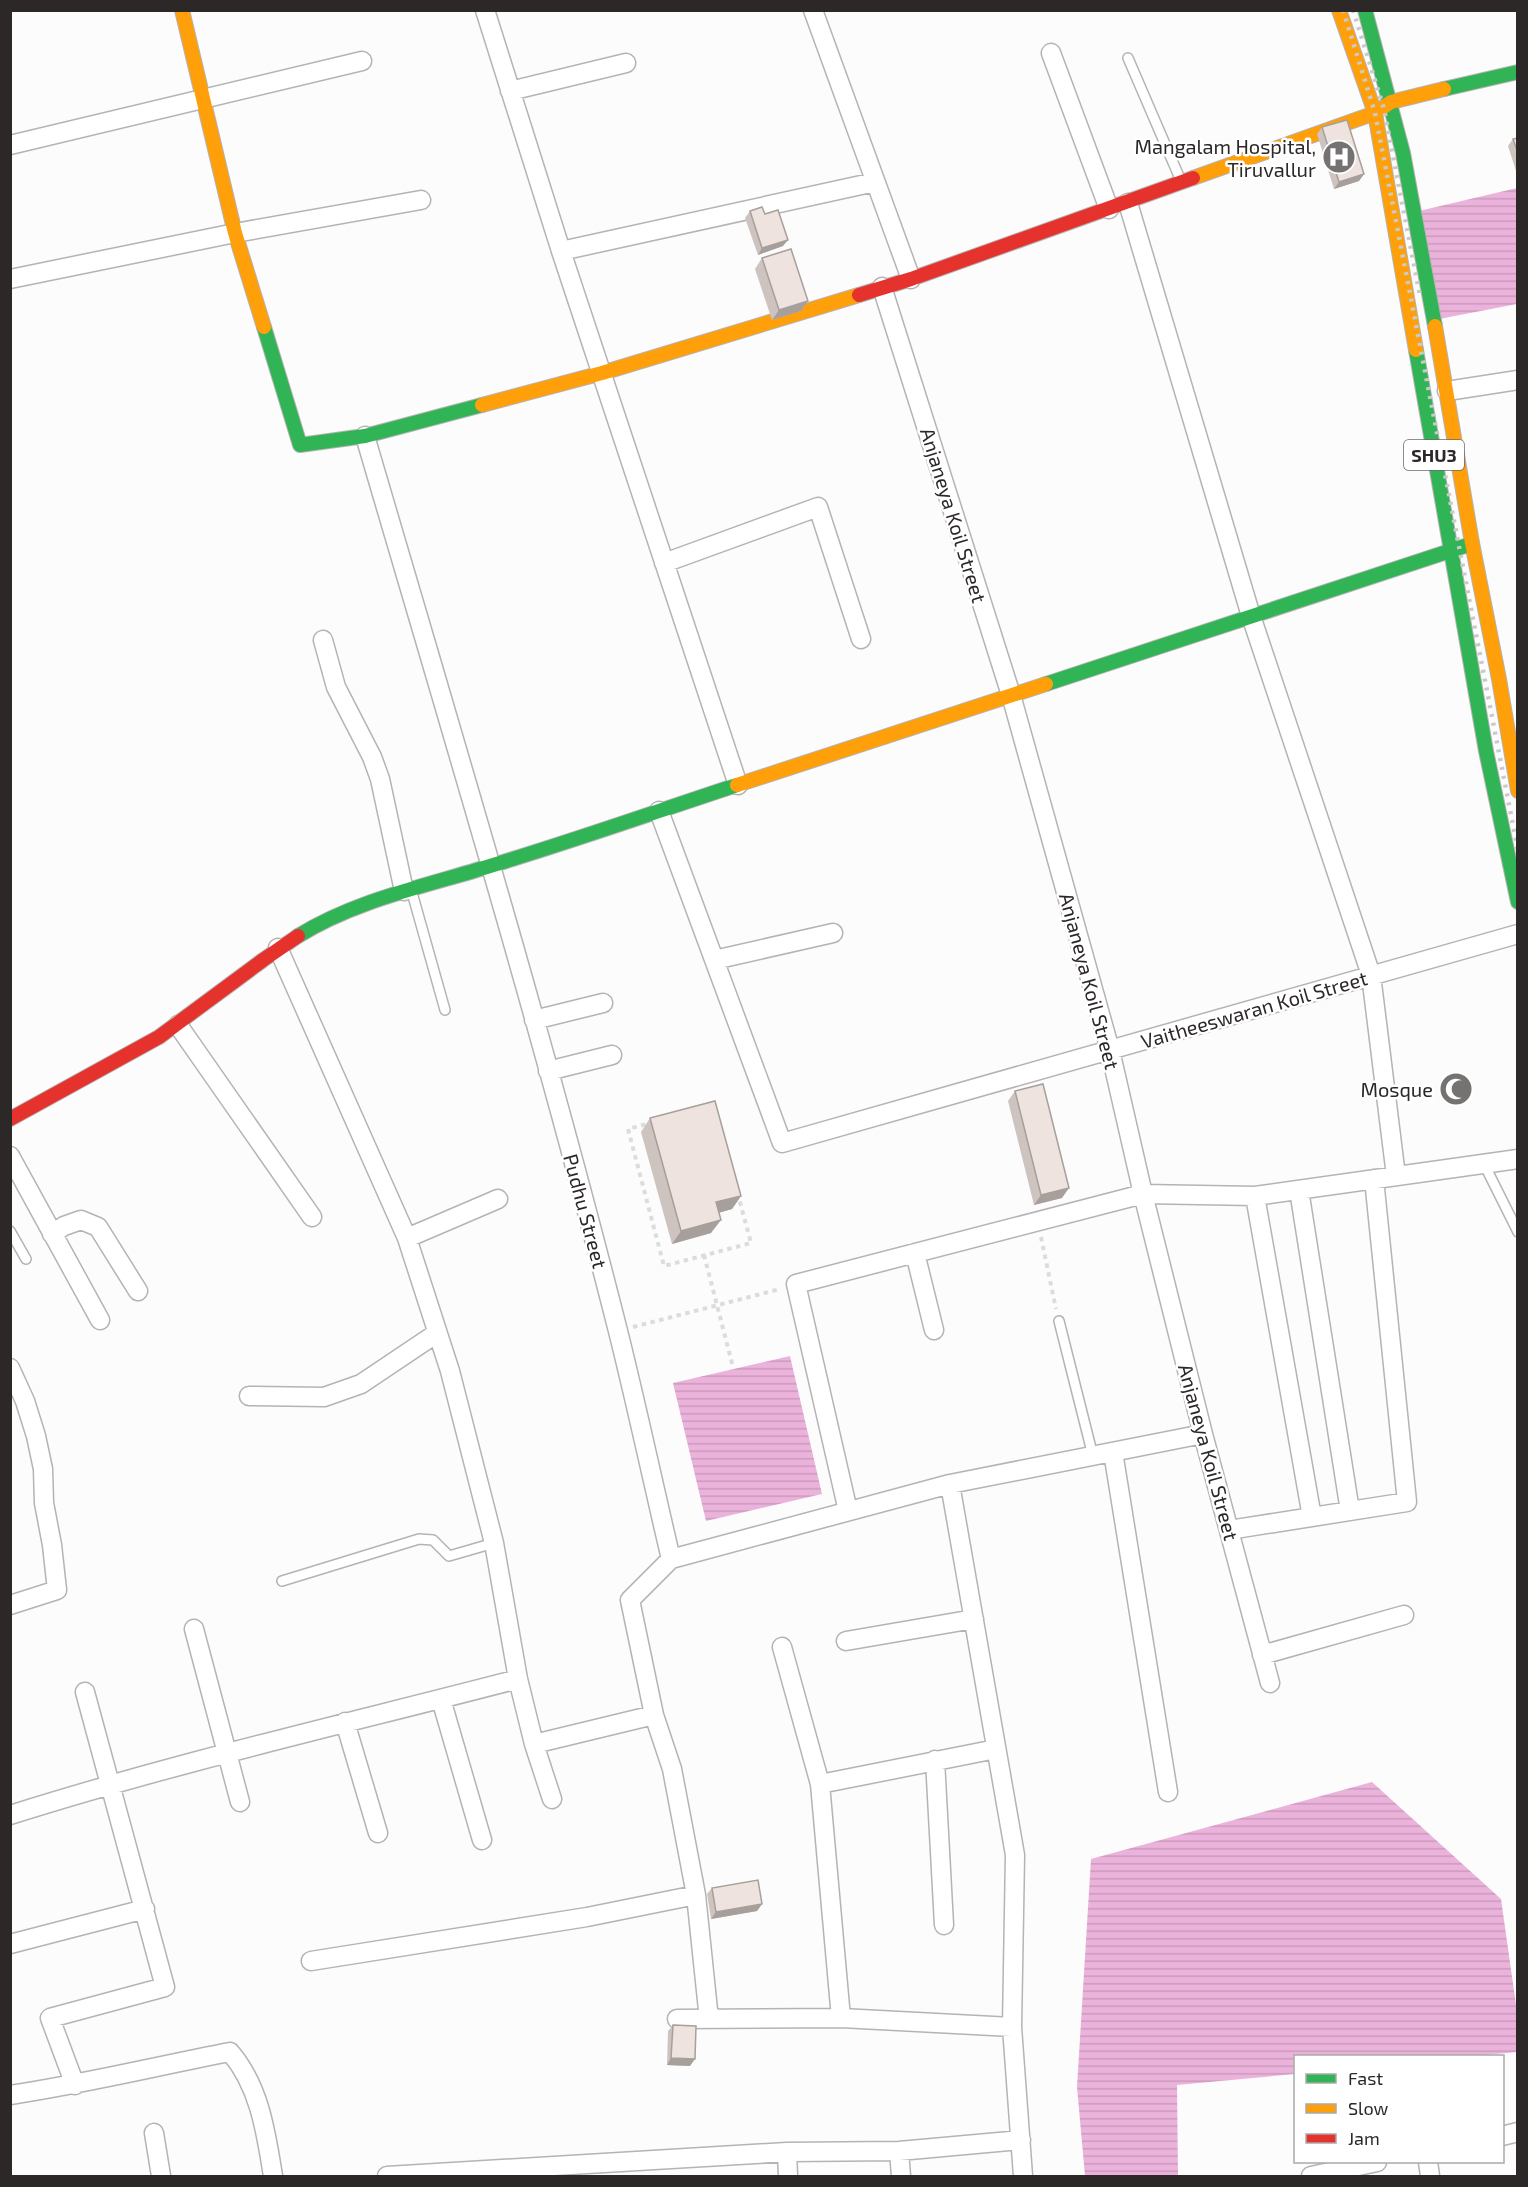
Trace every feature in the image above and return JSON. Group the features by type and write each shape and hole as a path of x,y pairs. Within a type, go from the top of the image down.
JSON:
{"street":[{"path":"182,10 235,233 300,445 365,436 602,374 911,279 1128,203 1375,112 1392,102 1518,72"},
{"path":"485,10 561,251 738,785"},
{"path":"813,10 911,279"},
{"name":"SHU3","path":"1339,10 1375,112 1486,751 1518,902"},
{"name":"SHU3","path":"1365,10 1392,102 1447,391 1472,543 1508,678 1518,791"},
{"path":"1051,53 1109,209"},
{"path":"10,145 362,61"},
{"path":"510,91 626,63"},
{"path":"561,251 875,182"},
{"path":"10,279 235,233 421,200"},
{"path":"1128,203 1251,616 1371,975 1396,1176"},
{"name":"Anjaneya Koil Street","path":"882,287 1011,695 1110,1050 1143,1194 1203,1434 1270,1683"},
{"path":"1447,391 1518,380"},
{"name":"Pudhu Street","path":"365,436 491,866 548,1071 618,1332 671,1559"},
{"path":"664,563 818,507 861,639"},
{"path":"10,1119 178,1025 278,948 332,919 407,890 491,866 1472,543"},
{"path":"323,640 336,687 372,757 380,779 407,890"},
{"path":"659,811 714,960 833,933"},
{"name":"Vaitheeswaran Koil Street","path":"714,960 782,1143 1518,934"},
{"path":"278,948 407,1238 450,1371 494,1543 518,1679 534,1744 552,1799"},
{"path":"534,1020 603,1003"},
{"path":"178,1025 312,1217"},
{"path":"548,1071 612,1055"},
{"path":"10,1156 100,1320"},
{"path":"848,1511 796,1284 1143,1194 1255,1196 1518,1159"},
{"path":"1229,1530 1407,1502 1374,1179"},
{"path":"1299,1190 1350,1511"},
{"path":"1255,1196 1312,1517"},
{"path":"407,1238 498,1199"},
{"path":"52,1234 64,1226 81,1220 98,1227 138,1291"},
{"path":"915,1253 934,1330"},
{"path":"249,1396 324,1397 361,1384 437,1333"},
{"path":"10,1368 25,1401 43,1469 44,1503 57,1590 10,1605"},
{"path":"711,2018 708,2010 696,1895 672,1769 654,1715 630,1600 671,1559 950,1484 1203,1434"},
{"path":"1113,1452 1168,1792"},
{"path":"950,1484 1015,1855 1012,2027 1023,2176"},
{"path":"1262,1655 1404,1615"},
{"path":"846,1641 974,1619"},
{"path":"194,1629 240,1802"},
{"path":"782,1647 820,1784 841,2018"},
{"path":"10,1815 227,1753 518,1679"},
{"path":"75,2085 50,2018 165,1987 85,1692"},
{"path":"441,1699 482,1840"},
{"path":"534,1744 654,1715"},
{"path":"345,1722 378,1833"},
{"path":"820,1784 996,1749"},
{"path":"935,1760 944,1925"},
{"path":"311,1961 587,1917 696,1895"},
{"path":"10,1944 145,1909"},
{"path":"676,2019 841,2018 1012,2027"},
{"path":"10,2095 75,2085 230,2052 248,2079 263,2116 273,2176"},
{"path":"154,2133 161,2176"},
{"path":"398,2176 652,2169 787,2152 899,2151 1021,2140"},
{"path":"899,2151 901,2176"},
{"path":"787,2152 788,2176"},
{"path":"1311,2176 1372,2163"}],"lane":[{"path":"1128,58 1182,183"},
{"path":"407,890 445,1010"},
{"path":"1484,1164 1518,1232"},
{"path":"10,1231 26,1260"},
{"path":"1059,1321 1093,1456"},
{"path":"282,1581 419,1539 433,1540 449,1556 494,1543"}],"path":[{"path":"714,1106 751,1243 704,1255 664,1266 628,1129 714,1106"},
{"path":"1037,1222 1059,1321"},
{"path":"704,1255 733,1367"},
{"path":"653,1322 796,1284"}],"shaded area":[{"path":"1517,188 1517,304 1439,319 1419,211"},
{"path":"790,1356 822,1494 706,1521 673,1383"},
{"path":"1372,1782 1501,1899 1517,2012 1517,2052 1485,2055 1294,2055 1294,2074 1177,2085 1178,2176 1085,2176 1077,2087 1091,1859"}],"building":[{"path":"1347,120 1364,174 1339,182 1322,127"},
{"path":"1518,138 1518,153 1513,139"},
{"path":"762,207 765,214 778,210 788,240 762,248 750,211"},
{"path":"791,249 808,301 779,310 762,258"},
{"path":"1043,1084 1069,1188 1041,1195 1015,1091"},
{"path":"715,1101 741,1196 716,1202 721,1220 681,1231 650,1118"},
{"path":"758,1880 762,1904 716,1912 712,1888"},
{"path":"673,2025 696,2026 695,2059 671,2058"}],"railway":[{"path":"1343,10 1375,113 1518,851"},
{"path":"1353,10 1384,109 1420,296"}],"traffic: fast":[{"path":"1365,10 1403,153 1435,326"},
{"path":"1444,89 1518,72"},
{"path":"264,327 300,445 365,436 482,405"},
{"path":"1416,350 1486,751 1518,902"},
{"path":"1046,684 1468,545"},
{"path":"298,936 320,923 367,903 552,847 737,785"}],"traffic: slow":[{"path":"182,10 235,233 264,327"},
{"path":"1339,10 1375,113 1416,350"},
{"path":"1193,178 1375,113 1391,102 1444,89"},
{"path":"482,405 602,373 859,295"},
{"path":"1435,326 1518,791"},
{"path":"737,785 1046,684"}],"traffic: jam":[{"path":"859,295 911,279 1193,178"},
{"path":"10,1119 159,1037 298,936"}],"place":[{"name":"Mangalam Hospital, Tiruvallur","path":"1339,157"},
{"name":"Mosque","path":"1456,1089"}]}
